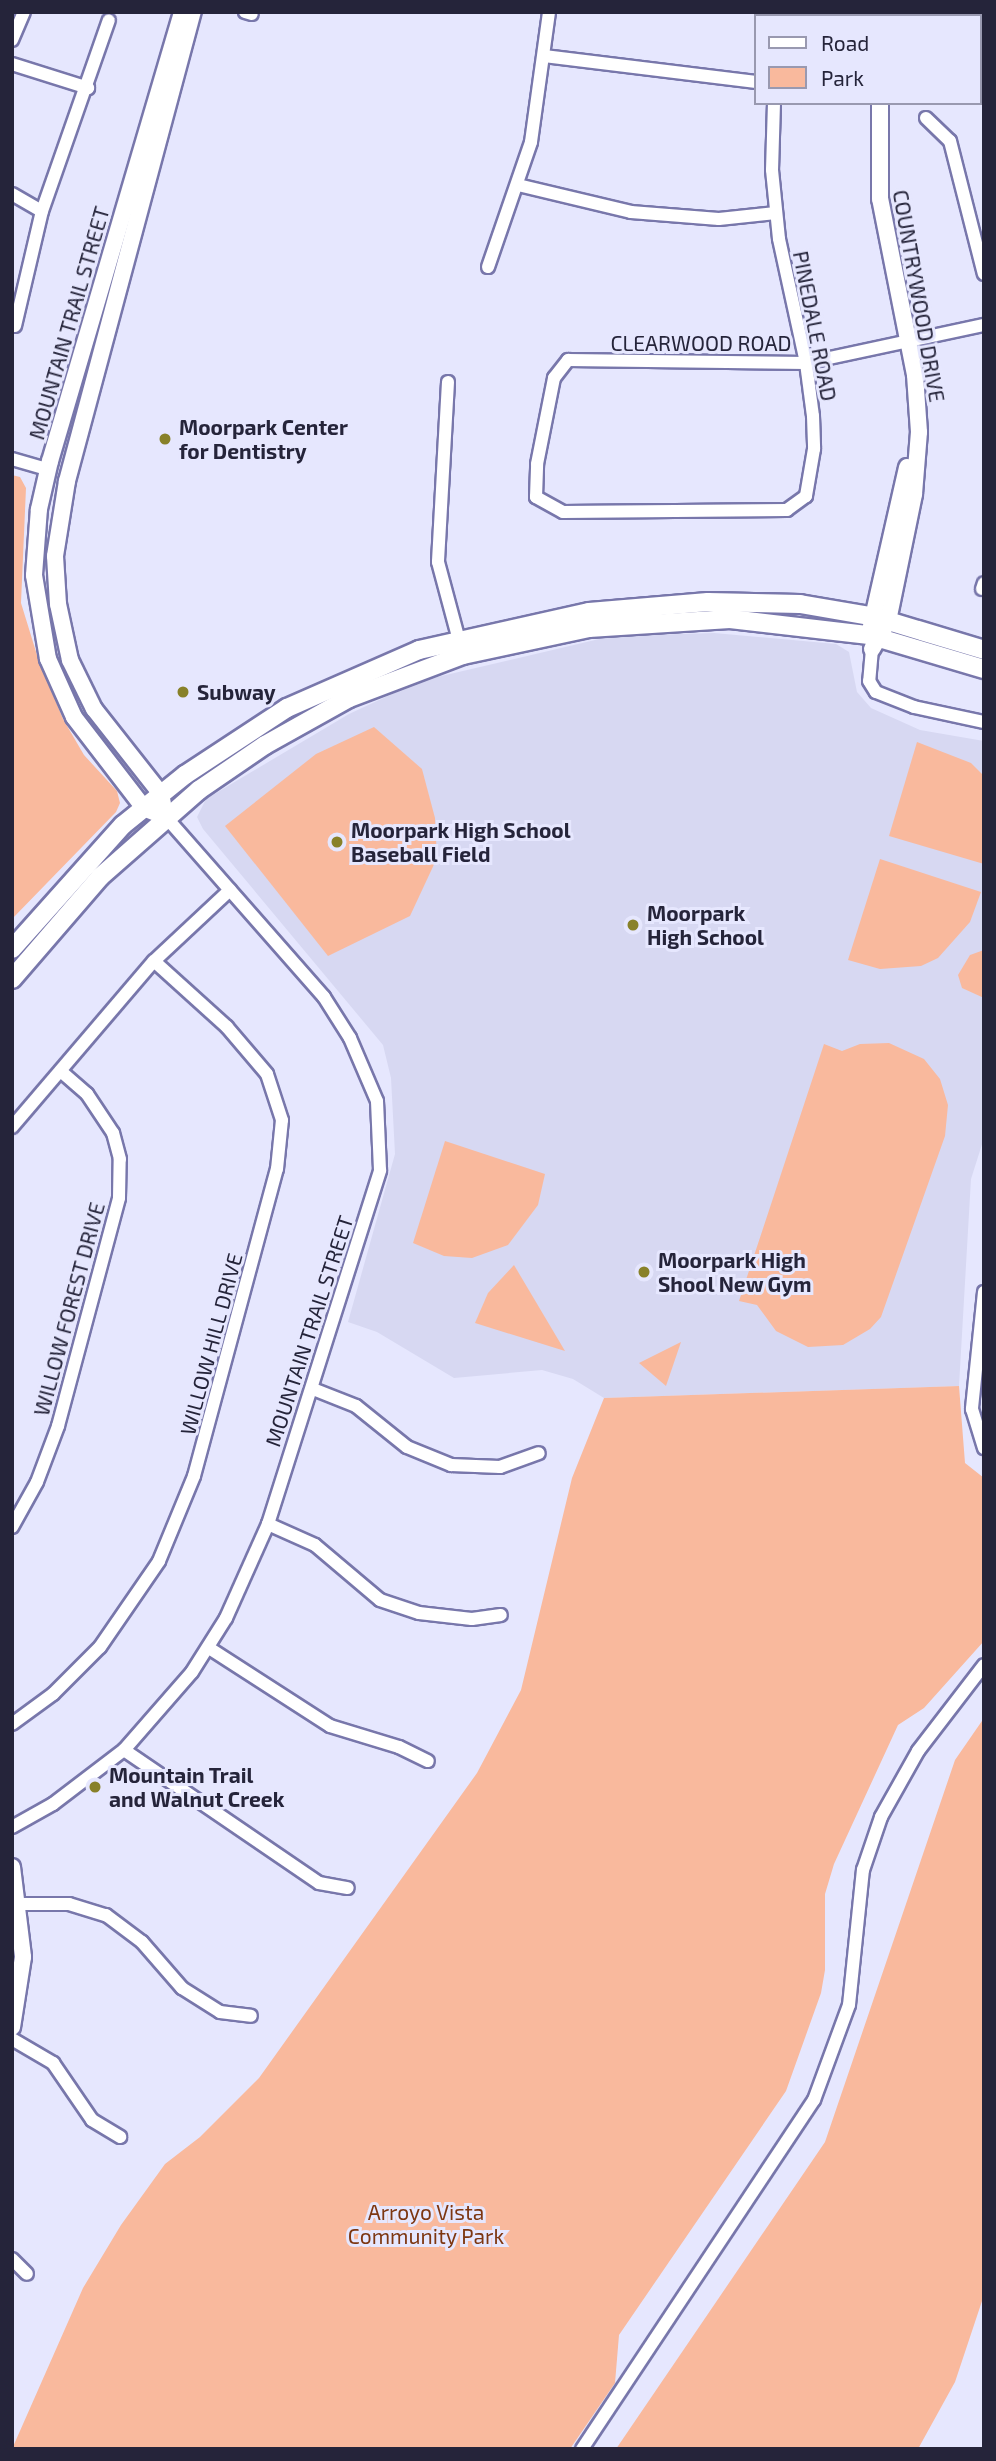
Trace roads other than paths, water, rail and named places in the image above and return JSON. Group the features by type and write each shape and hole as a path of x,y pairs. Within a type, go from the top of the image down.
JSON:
{"main road":[{"path":"12,979 100,877 166,817 265,745 313,717 461,647 589,612 673,604 800,604 881,619 984,650"},
{"path":"12,949 93,855 161,794 287,708 393,659 589,628 706,619 794,623 984,669"}],"street":[{"path":"12,40 24,12"},
{"name":"MOUNTAIN TRAIL STREET","path":"12,1826 52,1804 124,1750 169,1701 209,1648 243,1586 268,1524 376,1192 379,1114 364,1063 324,997 166,817 144,808 74,717 48,659 34,575 39,509 48,469 182,12"},
{"name":"MOUNTAIN TRAIL STREET","path":"166,817 161,794 101,720 85,692 62,634 55,556 67,481 193,12"},
{"path":"488,267 518,185 536,122 549,12"},
{"path":"15,327 17,291 109,20"},
{"path":"544,56 754,82"},
{"path":"12,64 88,88"},
{"name":"PINEDALE ROAD","path":"543,504 564,512 793,508 809,491 814,449 806,363 776,213 774,105"},
{"name":"COUNTRYWOOD DRIVE","path":"870,105 873,222 904,340"},
{"name":"COUNTRYWOOD DRIVE","path":"873,640 881,619 918,457 918,407 881,210 880,105"},
{"path":"926,118 950,141 984,274"},
{"path":"518,185 631,212 719,219 776,213"},
{"path":"12,194 42,211"},
{"name":"CLEARWOOD ROAD","path":"543,504 534,493 535,477 554,377 565,362 806,363 984,325"},
{"path":"447,382 438,562 461,647"},
{"path":"12,459 48,469"},
{"path":"873,640 869,681 876,692 914,707 984,722"},
{"path":"12,1127 154,961 230,890"},
{"name":"WILLOW HILL DRIVE","path":"12,1724 53,1694 100,1647 143,1589 170,1539 194,1476 280,1152 279,1103 262,1066 227,1027 154,961"},
{"name":"WILLOW FOREST DRIVE","path":"12,1527 37,1482 58,1426 119,1198 120,1158 113,1133 87,1094 61,1071"},
{"path":"984,1292 980,1395 972,1409 984,1448"},
{"path":"313,1389 356,1406 407,1447 451,1465 500,1467 540,1453"},
{"path":"268,1524 315,1545 380,1600 419,1612 459,1618 501,1615"},
{"path":"209,1648 330,1726 428,1760"},
{"path":"582,2449 814,2100 849,2005 863,1870 881,1817 918,1751 984,1665"},
{"path":"124,1750 319,1883 348,1888"},
{"path":"12,1867 20,1904 23,1957 12,2027"},
{"path":"20,1904 68,1904 106,1915 142,1942 182,1987 220,2012 251,2017"},
{"path":"12,2039 53,2063 92,2120 120,2137"},
{"path":"12,2259 27,2273"}],"place":[{"name":"Moorpark Center for Dentistry","path":"165,439"},
{"name":"Subway","path":"183,692"},
{"name":"Moorpark High School Baseball Field","path":"337,842"},
{"name":"Moorpark High School","path":"633,925"},
{"name":"Moorpark High Shool New Gym","path":"644,1272"},
{"name":"Mountain Trail and Walnut Creek","path":"95,1787"}],"park label":[{"name":"Arroyo Vista Community Park","path":"426,2224"}]}
